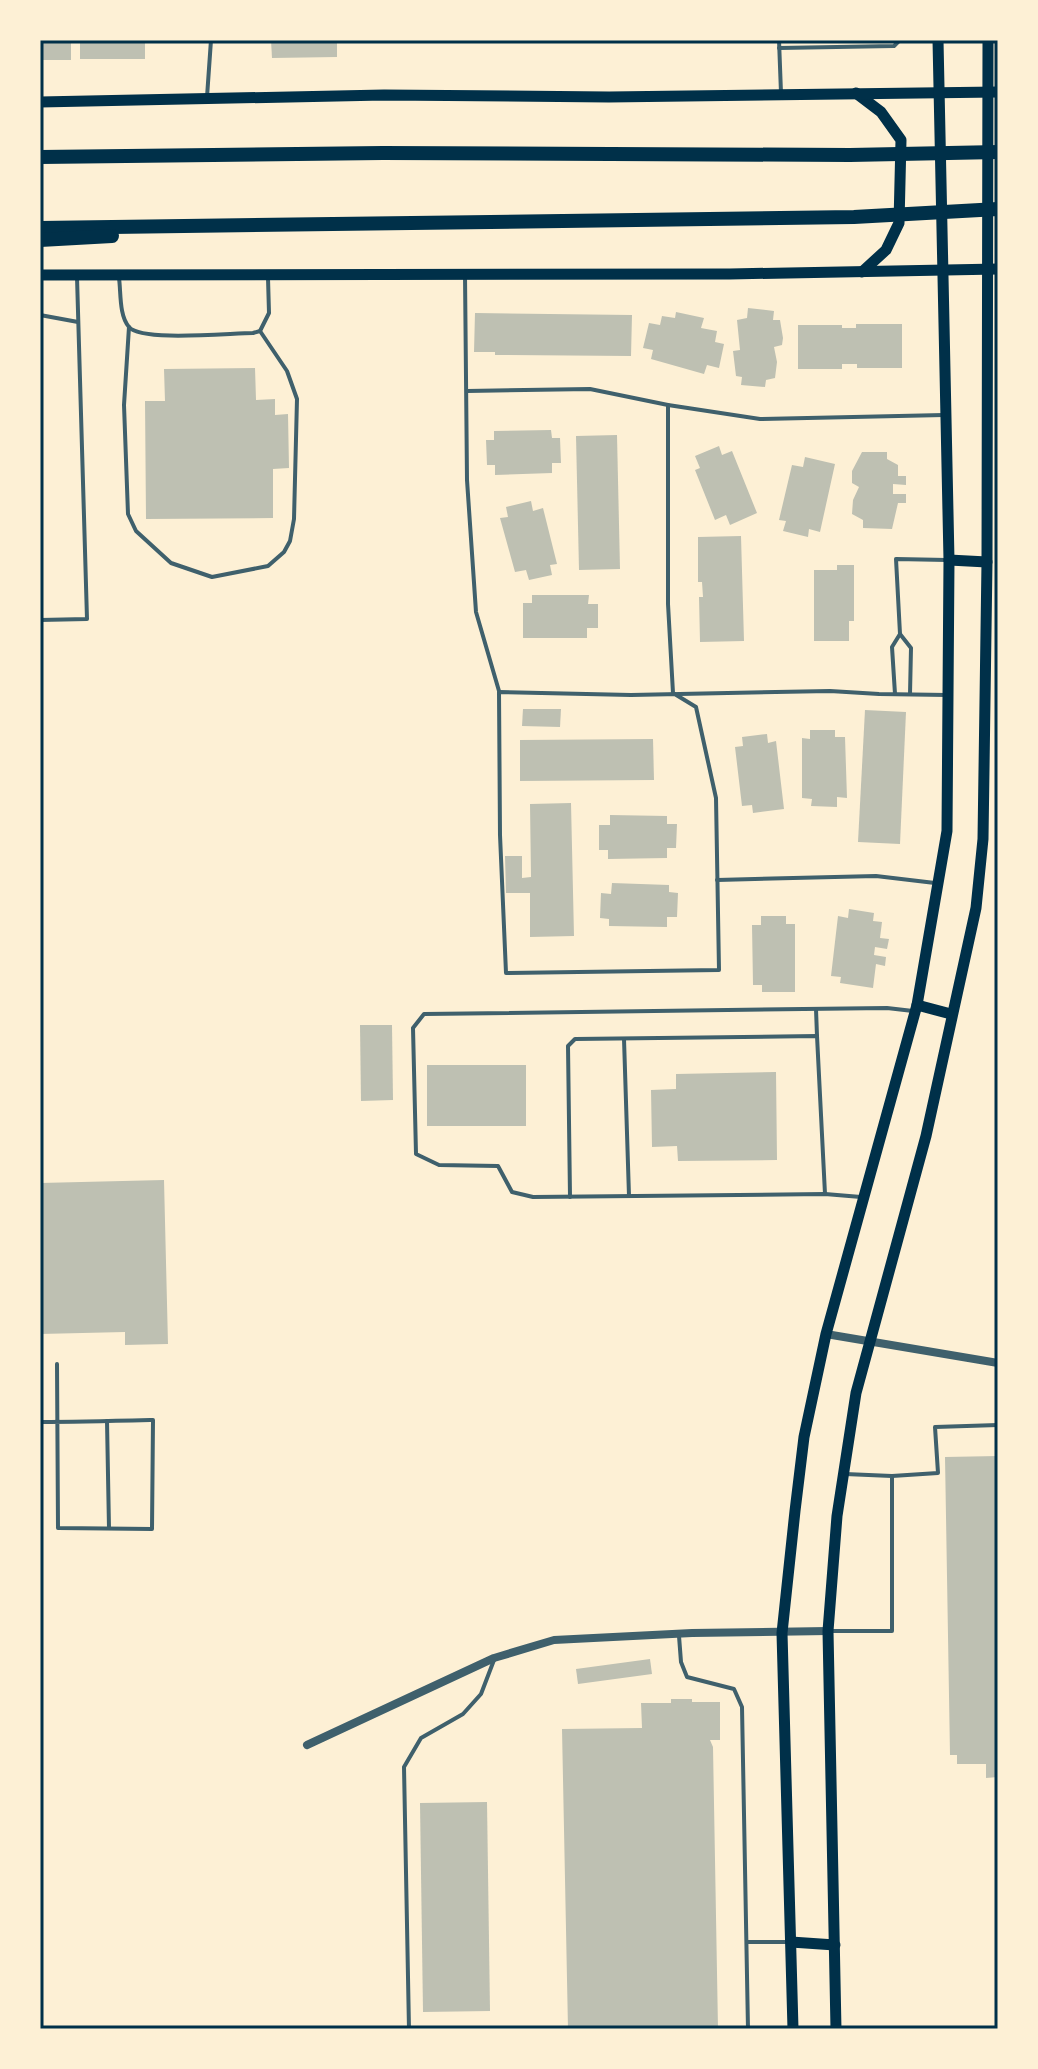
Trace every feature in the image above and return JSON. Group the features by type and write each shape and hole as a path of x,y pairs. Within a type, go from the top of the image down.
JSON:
{"highway":[{"path":"40,157 998,152"},
{"path":"40,228 854,217 998,209"},
{"path":"40,240 432,224"}],"main road":[{"path":"793,2029 782,1633 804,1437 826,1334 916,1008 947,831 949,560 938,40"},
{"path":"836,2029 828,1631 837,1516 856,1393 926,1136 976,908 983,839 992,644 987,562 993,480 993,92 988,40"},
{"path":"40,102 384,95 609,97 993,92"},
{"path":"856,93 881,112 901,140 899,223 886,250 862,272"},
{"path":"40,275 268,276 993,269"},
{"path":"949,560 987,562"},
{"path":"916,1008 951,1014"},
{"path":"791,1942 835,1945"}],"street":[{"path":"826,1334 998,1363"},
{"path":"307,1745 494,1658 554,1640 679,1633 828,1631"}],"lane":[{"path":"206,99 211,40"},
{"path":"779,40 781,95"},
{"path":"779,48 894,46 900,40"},
{"path":"465,273 467,480 476,612 499,692 500,835 506,973 719,970 716,798 696,707 673,693"},
{"path":"40,620 87,619 77,275"},
{"path":"119,276 123,315 129,327 139,334 160,336 260,331 269,313 268,276"},
{"path":"40,315 78,322"},
{"path":"129,327 124,405 128,514 136,531 171,563 212,577 268,566 284,552 290,541 294,519 297,399 287,371 260,331"},
{"path":"467,391 590,389 760,419 947,415"},
{"path":"668,405 668,604 673,693"},
{"path":"895,694 892,647 900,634 896,559 949,560"},
{"path":"900,634 911,648 910,694"},
{"path":"499,692 830,691 949,695"},
{"path":"717,880 876,876 938,883"},
{"path":"864,1197 825,1194 533,1197 512,1192 498,1166 439,1165 416,1154 413,1028 424,1014 916,1008"},
{"path":"816,1009 825,1194"},
{"path":"570,1197 568,1046 575,1039 817,1036"},
{"path":"624,1039 629,1196"},
{"path":"40,1422 56,1422 153,1420 152,1529 58,1528 56,1422 57,1364"},
{"path":"107,1421 109,1528"},
{"path":"844,1474 892,1476 938,1473 935,1427 998,1425"},
{"path":"828,1631 892,1631 892,1476"},
{"path":"679,1633 681,1662 687,1677 734,1689 742,1707 748,2029"},
{"path":"409,2029 404,1767 421,1738 463,1714 481,1694 494,1658"},
{"path":"747,1942 791,1942"}],"building":[{"path":"40,40 71,40 71,60 40,60"},
{"path":"80,40 145,40 145,59 80,59"},
{"path":"271,40 337,40 337,57 272,58"},
{"path":"748,308 774,311 773,320 780,320 783,338 782,345 774,347 777,362 775,378 766,380 765,387 741,385 742,377 736,376 733,351 740,350 737,320 747,318"},
{"path":"676,312 704,318 701,328 717,331 715,342 724,344 719,368 707,365 704,374 651,359 653,350 643,348 649,323 660,325 662,316 675,318"},
{"path":"475,313 632,315 631,356 495,355 495,352 474,352"},
{"path":"856,324 902,324 902,368 857,368 857,364 842,364 842,369 798,369 798,325 856,328"},
{"path":"255,368 256,400 275,399 275,415 288,414 289,468 273,469 273,518 146,519 145,401 165,401 164,369"},
{"path":"551,430 552,438 560,438 561,463 552,463 552,473 495,475 495,465 487,465 486,440 494,440 494,431"},
{"path":"617,435 620,569 579,570 576,436"},
{"path":"719,446 722,455 732,451 757,513 730,525 726,515 715,520 695,470 700,468 695,456"},
{"path":"862,452 887,452 887,459 898,465 898,476 906,476 906,485 893,484 893,494 906,494 906,503 898,503 892,529 863,528 863,520 852,514 853,500 859,487 852,483 852,471"},
{"path":"805,457 835,464 820,532 809,529 808,537 783,531 786,521 779,520 792,465 803,467"},
{"path":"531,501 533,511 543,508 557,564 550,565 552,575 529,580 526,570 515,572 500,518 508,517 506,507"},
{"path":"741,536 744,641 700,642 699,597 703,597 702,582 698,582 698,537"},
{"path":"837,565 854,565 854,621 849,621 849,641 814,641 814,570 837,570"},
{"path":"532,595 589,595 588,604 598,604 598,628 587,628 587,638 523,638 523,603 532,603"},
{"path":"523,709 561,709 560,727 522,726"},
{"path":"865,710 906,712 900,844 858,842"},
{"path":"810,730 835,730 835,737 845,737 847,798 837,797 837,807 811,806 812,799 802,798 802,738 810,739"},
{"path":"767,734 768,743 776,741 784,809 753,813 752,805 742,806 735,747 743,746 742,737"},
{"path":"653,739 654,780 520,781 520,740"},
{"path":"571,803 574,936 530,937 530,893 506,893 505,856 522,856 522,878 531,877 530,804"},
{"path":"610,815 667,816 667,824 677,824 676,848 667,848 667,858 608,859 608,850 599,850 599,825 610,825"},
{"path":"612,883 669,885 669,892 678,893 677,917 667,917 667,927 609,926 609,919 600,918 601,893 611,894"},
{"path":"849,909 874,913 873,921 882,922 880,938 889,939 887,949 875,947 874,955 886,957 885,966 876,964 873,988 840,983 841,977 831,976 838,916 848,918"},
{"path":"761,916 786,916 786,924 795,924 795,992 762,992 762,985 753,985 752,925 761,925"},
{"path":"360,1025 392,1025 393,1100 361,1101"},
{"path":"427,1065 526,1065 526,1126 427,1126"},
{"path":"776,1072 777,1160 678,1161 677,1146 652,1147 651,1090 676,1089 676,1074"},
{"path":"164,1180 168,1344 125,1345 125,1332 40,1334 40,1183"},
{"path":"998,1456 998,1777 986,1778 986,1764 957,1764 957,1755 950,1755 945,1457"},
{"path":"650,1659 652,1674 578,1684 576,1669"},
{"path":"671,1699 720,1702 720,1740 710,1740 713,1747 718,2029 568,2029 562,1729 642,1728 641,1703 671,1703"},
{"path":"487,1802 490,2011 423,2012 420,1803"}]}
